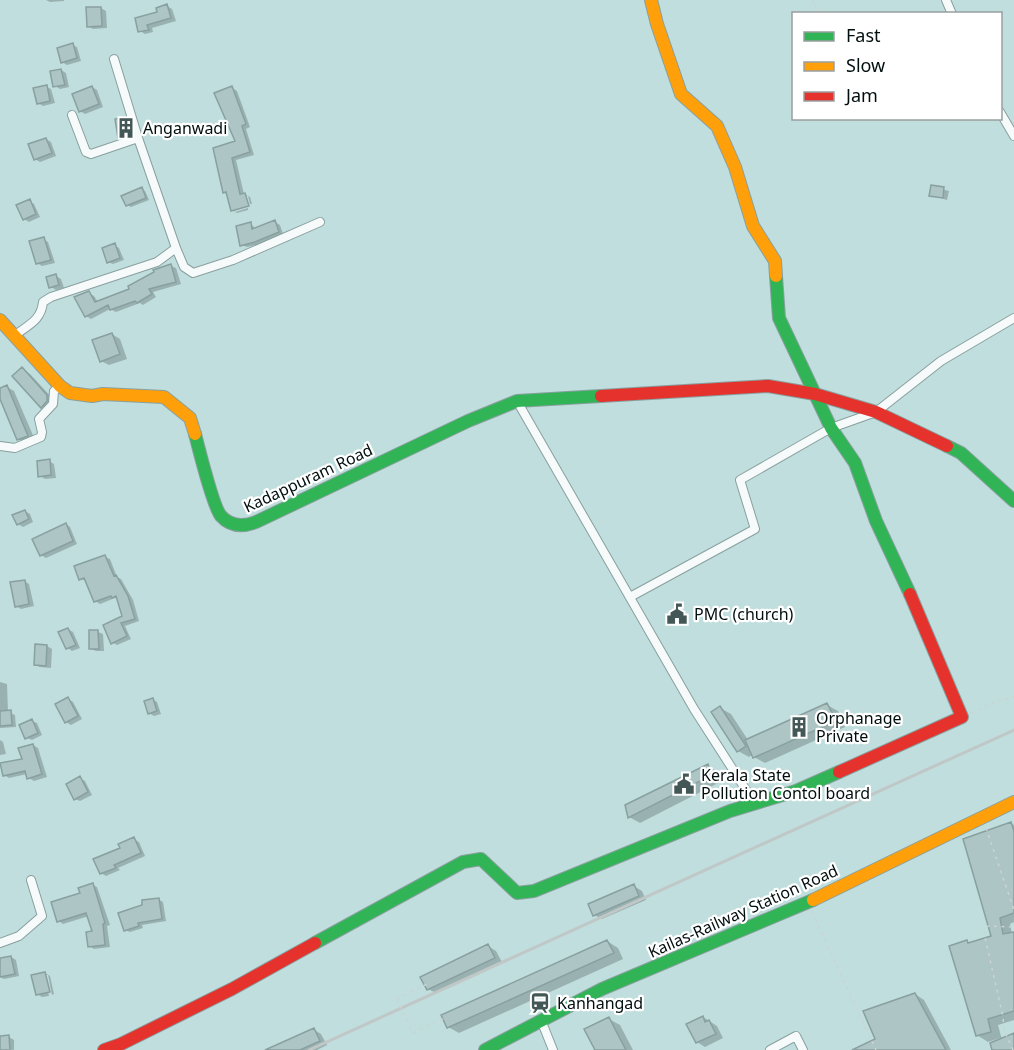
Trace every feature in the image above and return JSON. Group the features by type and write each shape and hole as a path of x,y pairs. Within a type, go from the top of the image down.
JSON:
{"street":[{"path":"104,1050 121,1044 232,989 463,862 481,859 517,893 534,891 730,811 796,791 962,717 924,623 876,521 855,463 831,429 779,318 776,261 753,226 735,167 717,126 681,94 651,0"},
{"path":"114,60 138,138 184,267 193,273 233,260 320,222"},
{"path":"72,115 86,152 91,154 138,138"},
{"path":"1002,115 1014,136"},
{"path":"14,336 38,320 44,302 51,297 157,262 176,248"},
{"path":"630,597 755,529 740,480 831,429 876,412 941,361 1014,318"},
{"name":"Kadappuram Road","path":"0,320 60,386 70,393 92,396 113,394 164,397 190,418 219,514 227,523 240,527 468,421 517,401"},
{"path":"0,446 15,448 41,437 39,419 53,404 54,391 60,386"},
{"path":"755,804 694,709 517,401 768,386 815,394 876,412 961,453 1014,501"},
{"name":"Kailas-Railway Station Road","path":"485,1050 602,989 808,902 1014,802"},
{"path":"0,943 19,936 42,916 31,880"},
{"path":"541,1020 553,1050"},
{"path":"770,1050 796,1036 803,1050"}],"path":[{"path":"962,717 999,700 1014,697"},
{"path":"983,818 1014,910"},
{"path":"808,902 876,1050"},
{"path":"1013,1050 1004,1030 984,933 988,926 1014,927"},
{"path":"429,983 396,999 413,1033 445,1018"}],"building":[{"path":"167,4 171,18 147,25 149,30 138,32 135,18 157,12 156,8"},
{"path":"86,7 101,7 102,26 87,27"},
{"path":"73,43 77,58 61,63 57,48"},
{"path":"61,69 65,85 53,87 50,71"},
{"path":"47,85 50,101 37,104 33,88"},
{"path":"92,86 99,104 79,112 72,94"},
{"path":"232,86 246,124 242,126 250,152 232,158 240,194 245,193 249,206 231,211 226,192 223,193 213,148 235,141 214,93"},
{"name":"Anganwadi","path":"125,117 130,134 118,138 115,119"},
{"path":"46,138 52,153 34,160 28,144"},
{"path":"931,185 944,187 943,198 929,196"},
{"path":"142,187 146,198 126,206 121,196"},
{"path":"30,199 36,214 23,220 16,205"},
{"path":"275,220 279,232 240,246 236,226 251,222 252,229"},
{"path":"44,237 51,260 36,264 29,241"},
{"path":"115,243 120,258 107,263 102,248"},
{"path":"171,264 176,282 149,289 152,294 137,303 135,301 110,310 108,305 85,317 74,297 89,291 95,302 129,289 128,286 154,272 153,270"},
{"path":"56,274 59,285 49,288 46,277"},
{"path":"112,333 120,354 100,362 92,340"},
{"path":"22,367 47,395 47,401 41,408 12,376"},
{"path":"7,385 28,436 17,440 0,399 0,388"},
{"path":"50,459 51,475 38,477 37,461"},
{"path":"25,510 29,519 17,525 12,515"},
{"path":"66,523 73,541 40,556 32,539"},
{"path":"105,555 114,576 116,575 128,596 135,619 121,623 127,636 111,644 103,625 122,616 116,596 94,602 84,578 79,580 74,566"},
{"path":"25,580 29,604 15,607 10,582"},
{"path":"68,628 76,645 66,649 58,632"},
{"path":"89,630 98,630 99,649 89,649"},
{"path":"35,644 47,645 46,666 34,665"},
{"path":"68,697 78,716 65,723 55,704"},
{"path":"153,698 157,711 148,714 144,701"},
{"name":"Orphanage Private","path":"827,703 836,721 753,758 745,740"},
{"path":"720,706 746,746 737,752 711,712"},
{"path":"11,710 12,725 0,726 0,711"},
{"path":"32,719 38,733 25,739 19,725"},
{"path":"33,744 42,774 27,779 25,771 3,776 0,763 22,759 18,748"},
{"path":"708,764 712,775 628,818 625,805"},
{"path":"80,776 88,792 74,800 66,784"},
{"path":"1011,822 1014,831 1014,913 1000,918 1003,934 1014,932 1014,1011 988,1019 991,1032 976,1036 949,946 991,936 963,839"},
{"path":"134,837 141,853 114,865 116,868 100,874 93,859 120,848 118,844"},
{"path":"93,883 105,923 103,924 105,945 88,947 86,932 92,931 86,913 57,922 51,902 80,893 78,888"},
{"path":"634,884 639,896 593,916 588,904"},
{"path":"159,898 162,919 138,923 139,926 124,931 118,913 142,905 142,900"},
{"path":"607,940 614,953 447,1028 441,1015"},
{"path":"488,944 495,958 427,990 420,977"},
{"path":"11,956 15,974 0,977 0,958"},
{"path":"45,972 50,992 36,995 31,975"},
{"path":"915,993 946,1050 852,1050 875,1039 863,1011"},
{"path":"703,1016 705,1022 709,1020 716,1034 696,1043 686,1024"},
{"path":"609,1017 626,1050 595,1050 584,1029"},
{"path":"314,1028 320,1041 300,1050 265,1050"},
{"path":"1014,1033 1014,1050 992,1050 990,1043"},
{"path":"9,1035 10,1050 0,1050 0,1036"}],"railway":[{"path":"309,1050 1014,730"}],"traffic: fast":[{"path":"776,276 779,318 831,428 855,463 876,521 910,594"},
{"path":"195,434 218,511 229,522 246,525 468,421 517,401 601,396"},
{"path":"947,446 961,453 1014,501"},
{"path":"315,943 463,862 481,859 517,893 534,891 730,811 796,791 839,772"},
{"path":"485,1050 602,989 813,900"}],"traffic: slow":[{"path":"651,0 681,94 717,126 735,167 753,226 775,261 776,276"},
{"path":"0,320 60,386 70,393 92,396 103,394 164,397 190,418 195,434"},
{"path":"813,900 1014,802"}],"traffic: jam":[{"path":"601,396 768,386 815,394 876,412 947,446"},
{"path":"839,772 962,717 910,594"},
{"path":"104,1050 121,1044 232,989 315,943"}],"place":[{"name":"Anganwadi","path":"126,128"},
{"name":"PMC (church)","path":"677,614"},
{"name":"Orphanage Private","path":"799,727"},
{"name":"Kerala State Pollution Contol board","path":"684,784"},
{"name":"Kanhangad","path":"540,1003"}]}
